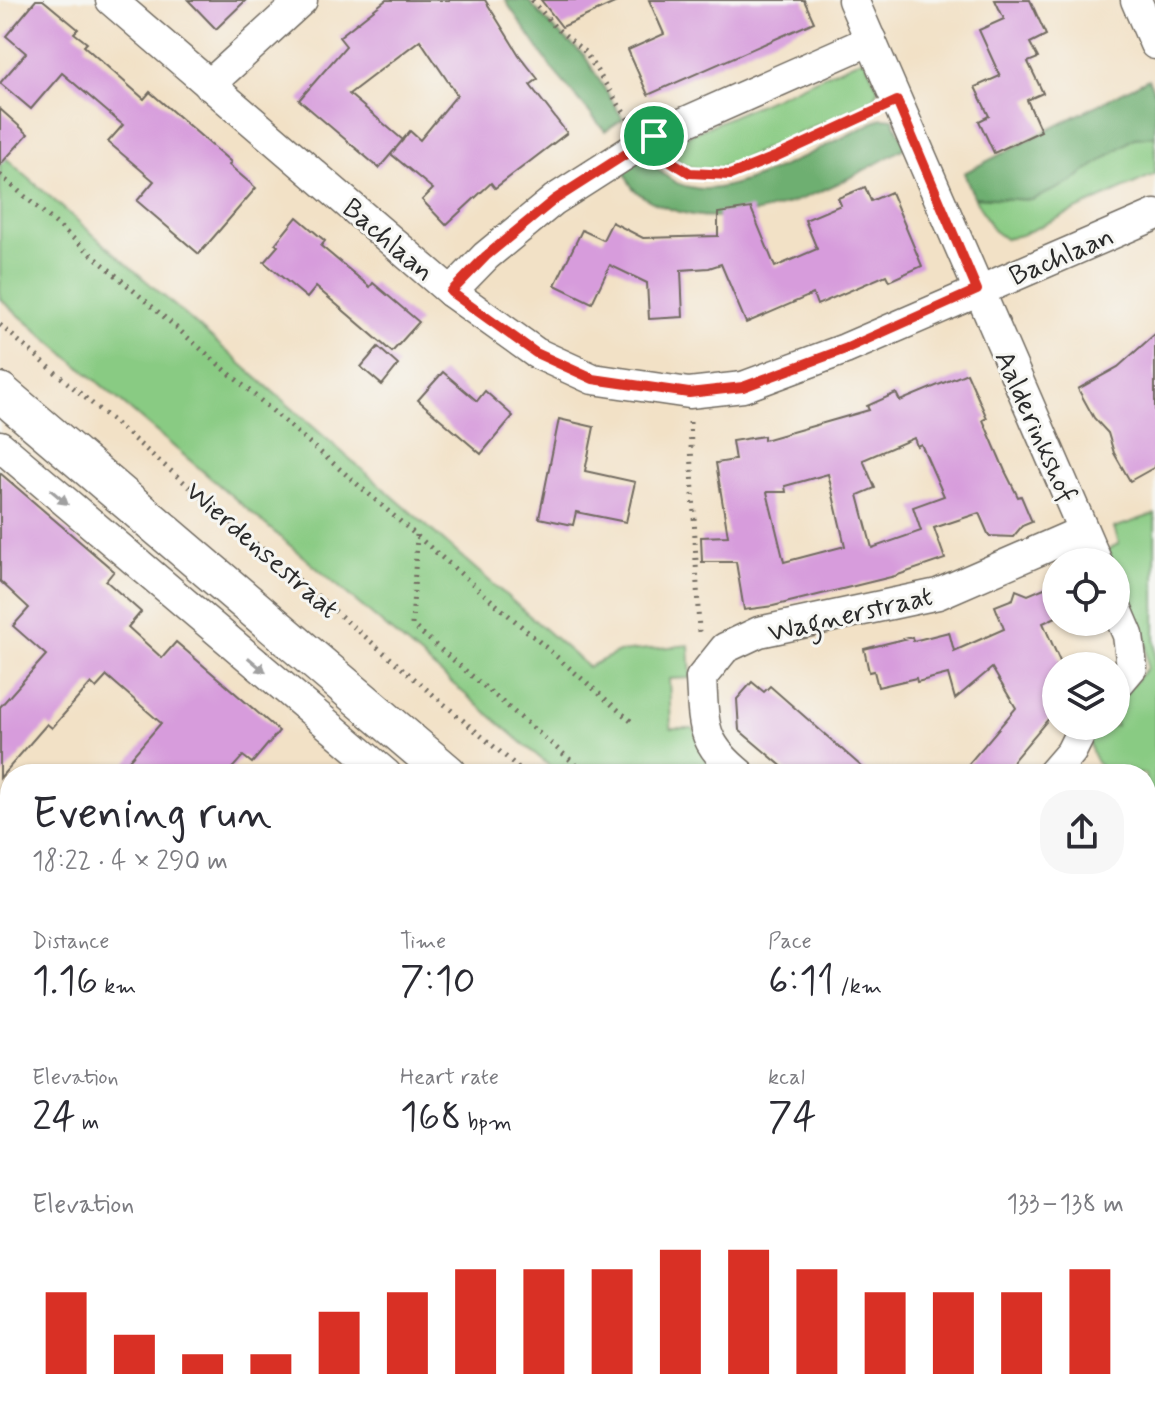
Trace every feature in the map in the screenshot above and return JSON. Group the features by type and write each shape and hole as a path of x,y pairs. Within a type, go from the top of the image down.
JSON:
{"main road":[{"name":"Wierdensestraat","path":"0,392 436,764"}],"street":[{"name":"Bachlaan","path":"111,0 451,292 536,353 593,379 689,393 743,387 845,349 1155,215"},
{"path":"209,85 302,0"},
{"name":"Aalderinkshof","path":"853,0 1091,548"},
{"path":"1136,0 1155,44"},
{"path":"451,292 486,256 554,200 648,140 871,40"},
{"path":"0,446 374,764"},
{"name":"Wagnerstraat","path":"701,678 725,648 759,632 938,594 1083,531"},
{"path":"1128,636 1130,669"},
{"path":"701,678 704,726 717,755 728,764"},
{"path":"1061,764 1077,740"}],"path":[{"path":"532,0 555,27 585,52 648,140 667,159 690,173 730,175 897,101"},
{"path":"0,175 632,722"},
{"name":"Wierdensestraat","path":"0,325 514,764"},
{"path":"689,393 701,678"},
{"path":"417,534 412,625 575,764"}],"green space":[{"path":"505,0 528,0 553,28 584,55 623,119 605,131 553,70"},
{"path":"864,58 878,88 875,98 722,167 695,168 672,155 670,150 676,141"},
{"path":"1148,79 1155,93 1155,136 1134,138 1070,183 1032,200 974,197 964,173"},
{"path":"882,118 893,119 906,147 823,190 761,211 730,216 699,216 670,209 637,192 622,166 647,162 682,185 702,189 724,187 769,172"},
{"path":"1155,136 1155,174 1021,235 1005,239 993,230 974,197 1032,200 1134,138"},
{"path":"0,153 588,667 619,652 689,645 691,678 669,679 671,728 693,728 718,764 547,764 0,299"},
{"path":"1155,514 1155,764 1099,764 1091,749 1090,740 1130,740 1130,687 1147,668 1146,641 1130,602 1130,548 1111,548 1119,543 1114,528"}],"building":[{"path":"36,0 43,0 78,29 74,33 87,43 84,46 144,99 150,92 231,162 229,165 256,188 199,254 137,201 154,181 108,142 123,125 62,73 31,109 0,83 26,53 6,36"},
{"path":"188,0 246,0 216,29"},
{"path":"386,0 485,0 519,55 538,79 530,85 567,133 495,188 491,183 446,225 422,200 433,189 391,154 379,168 299,100 346,46 339,37","holes":["420,40 457,95 420,140 410,131 403,140 349,94"]},
{"path":"541,0 621,0 562,27"},
{"path":"649,0 804,0 814,22 648,95 628,50 664,34"},
{"path":"995,0 1030,0 1046,35 1030,43 1038,58 1028,62 1043,93 1027,100 1041,131 994,153 979,121 989,116 975,87 1000,76 979,30 1004,19"},
{"path":"0,109 28,134 0,165"},
{"path":"865,187 871,201 891,192 922,266 889,281 886,275 817,305 813,294 746,323 721,264 681,270 683,317 649,319 647,283 610,265 592,303 555,285 582,230 603,240 612,222 643,238 718,236 718,213 751,208 775,267 817,249 805,220 841,205 838,198"},
{"path":"297,217 325,241 321,246 370,287 373,283 419,322 392,352 316,287 307,298 264,262"},
{"path":"1155,334 1155,467 1130,481 1114,453 1108,433 1094,418 1078,389 1118,367"},
{"path":"378,347 398,365 382,385 361,367"},
{"path":"443,372 477,401 485,391 513,416 481,454 418,400"},
{"path":"967,373 1005,471 1018,497 1021,496 1032,522 1022,526 1013,537 989,536 979,513 934,528 945,559 895,576 773,606 744,610 736,562 702,562 701,537 728,536 716,463 735,460 732,441 764,436 764,440 869,410 867,406 896,393 900,401","holes":["914,438 917,446 921,444 944,496 913,507 921,531 872,548 858,495 875,488 863,460","828,474 845,546 784,562 767,492 786,492 785,486"]},
{"path":"559,419 594,427 585,471 635,482 626,522 576,512 573,525 539,518"},
{"path":"0,473 114,571 106,581 141,612 128,627 162,658 176,642 279,731 252,763 243,756 236,764 126,764 161,723 107,676 96,688 91,683 52,728 47,724 12,764 0,764 0,707 46,655 13,626 29,608 0,581"},
{"path":"1042,589 1042,636 1049,636 1056,652 1042,652 1042,727 1010,764 968,764 1016,708 992,668 955,699 948,674 878,687 874,671 869,672 864,649 949,632 954,651 1004,629 995,606 1013,599 1016,590 1028,595"},
{"path":"752,682 764,692 770,686 859,764 779,764 739,730 737,699"}],"route":[{"path":"897,101 977,290 845,349 743,387 689,393 593,379 536,353 451,292 486,256 554,200 654,136 667,159 690,173 730,175 897,101"}]}
